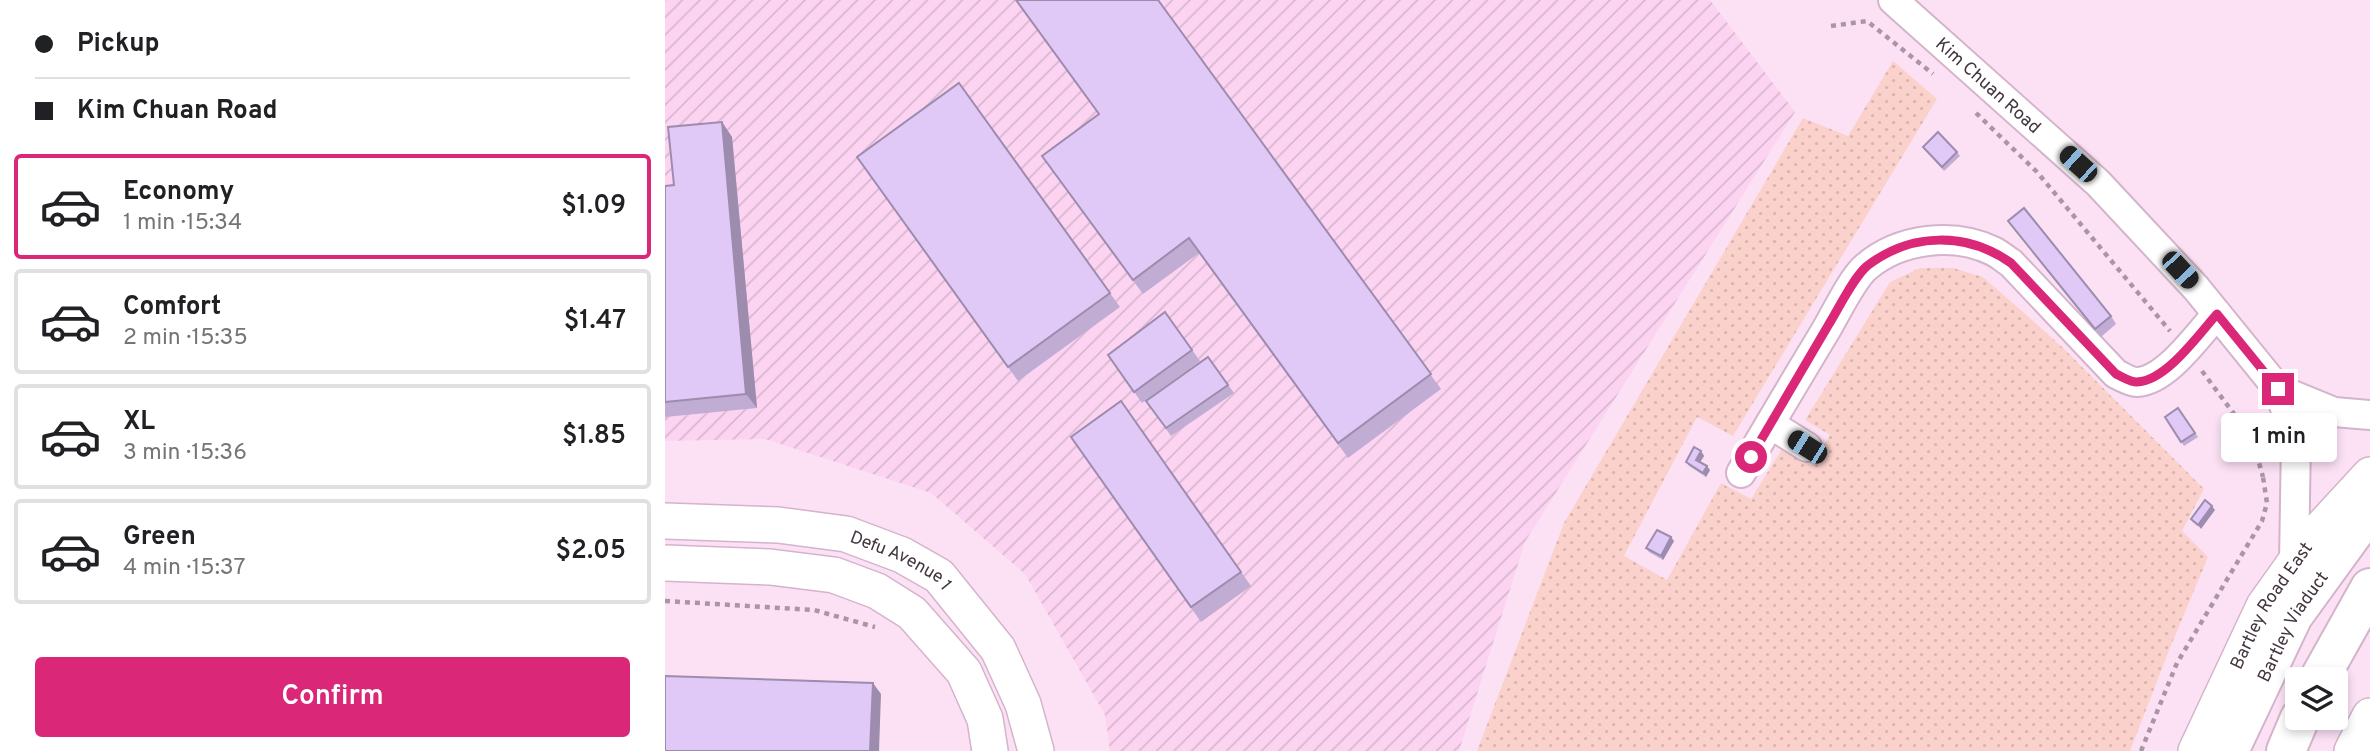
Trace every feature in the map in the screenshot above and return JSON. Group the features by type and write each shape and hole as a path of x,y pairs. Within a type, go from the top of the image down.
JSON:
{"highway":[{"name":"Bartley Viaduct","path":"2229,751 2293,616 2370,510"},
{"path":"2326,667 2370,588"},
{"path":"2286,751 2295,730"}],"main road":[{"name":"Bartley Road East","path":"2196,751 2264,606 2313,537 2370,475"},
{"name":"Defu Avenue 1","path":"665,521 778,525 846,534 902,555 939,576 998,649 1023,704 1036,751"},
{"name":"Defu Avenue 1","path":"665,564 769,567 821,573 877,591 912,613 964,673 985,719 990,751"},
{"path":"2353,751 2370,716"}],"street":[{"name":"Kim Chuan Road","path":"1893,0 2098,183 2196,288 2278,389"},
{"path":"1741,473 1843,300 1865,268 1889,253 1915,243 1941,240 1968,243 1993,251 2011,263 2116,374 2134,383 2151,379 2167,369 2217,314"},
{"path":"2278,389 2334,412 2370,415"},
{"path":"2278,389 2296,438 2294,565"},
{"path":"1770,424 1807,447"}],"path":[{"path":"1831,26 1867,21 1942,82"},
{"path":"1971,108 2037,172 2185,349 2252,438 2263,477 2267,503 2262,521 2177,663 2141,751"},
{"path":"2263,477 2297,466"},
{"path":"665,601 814,610 874,626 885,634"}],"shaded area":[{"path":"665,0 1710,0 1795,112 1525,542 1459,751 1110,751 1105,715 1025,574 931,493 765,439 665,441"},
{"path":"1893,61 1937,99 1733,436 1697,417 1624,556 1667,580 1721,483 1751,499 1782,449 1812,466 1830,435 1805,420 1890,282 1920,268 1953,268 1983,277 2063,348 2204,489 2182,531 2208,557 2130,751 1477,751 1564,523 1803,118 1848,136"}],"building":[{"path":"1016,0 1158,0 1431,374 1338,443 1189,238 1133,280 1042,156 1099,114"},
{"path":"959,83 1110,293 1008,367 857,157"},
{"path":"722,122 746,394 665,402 665,186 674,185 668,127"},
{"path":"1938,132 1957,152 1942,167 1923,147"},
{"path":"2024,208 2111,316 2095,329 2008,221"},
{"path":"1165,312 1192,350 1134,392 1108,355"},
{"path":"1208,357 1228,385 1166,428 1146,401"},
{"path":"1121,401 1241,572 1191,607 1071,437"},
{"path":"2178,408 2195,433 2181,442 2165,417"},
{"path":"1694,447 1701,451 1696,460 1707,466 1703,473 1686,462"},
{"path":"2205,500 2212,506 2198,525 2191,519"},
{"path":"1657,530 1671,537 1661,556 1646,548"},
{"path":"665,676 873,683 870,751 665,751"}],"route":[{"path":"1751,457 1843,300 1865,268 1889,253 1915,243 1941,240 1968,243 1993,251 2011,263 2116,374 2134,383 2151,379 2167,369 2217,314 2278,389"}]}
